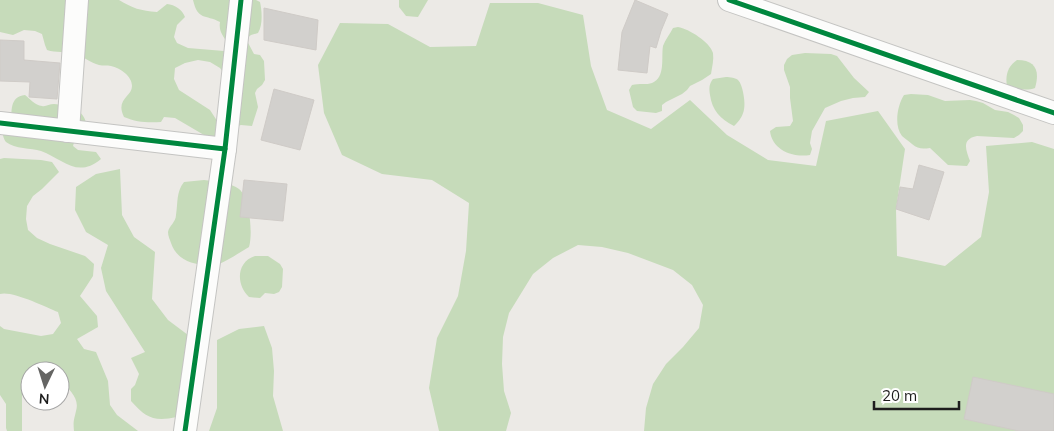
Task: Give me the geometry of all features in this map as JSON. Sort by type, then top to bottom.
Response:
[{"type":"street","points":[[68,131],[78,0]]},
{"type":"street","points":[[185,431],[225,150],[241,0]]},
{"type":"street","points":[[729,0],[1054,113]]},
{"type":"street","points":[[0,123],[225,150]]},
{"type":"green space","points":[[0,0],[119,0],[137,9],[157,12],[167,4],[175,6],[185,17],[177,25],[174,37],[177,43],[188,48],[224,51],[229,48],[221,33],[220,22],[200,14],[193,0],[256,0],[260,2],[262,18],[260,30],[246,39],[254,54],[260,55],[264,61],[265,80],[255,93],[258,107],[252,126],[238,126],[228,79],[220,68],[210,62],[198,60],[175,68],[174,79],[179,90],[210,110],[223,130],[218,137],[204,135],[175,118],[164,117],[161,122],[151,122],[137,121],[124,117],[121,106],[132,86],[130,79],[125,73],[114,67],[96,64],[77,55],[47,50],[42,34],[35,31],[24,30],[13,35],[0,32]]},
{"type":"green space","points":[[399,0],[428,0],[418,17],[406,16],[399,7]]},
{"type":"green space","points":[[490,3],[538,3],[583,15],[591,66],[607,110],[651,129],[690,100],[727,135],[768,160],[816,166],[826,121],[878,111],[905,149],[896,209],[897,256],[945,266],[981,237],[989,192],[986,146],[1032,142],[1054,149],[1054,431],[644,431],[646,408],[653,384],[666,364],[699,328],[703,305],[692,285],[673,270],[628,253],[602,247],[578,245],[553,258],[533,274],[509,313],[503,337],[502,364],[504,391],[511,413],[506,431],[439,431],[429,388],[437,338],[458,296],[466,251],[469,203],[432,180],[382,174],[342,155],[324,113],[318,65],[340,23],[388,24],[430,47],[476,46]]},
{"type":"green space","points":[[678,27],[688,30],[711,49],[713,58],[711,74],[662,105],[662,111],[656,113],[637,111],[633,107],[629,90],[632,85],[650,84],[656,80],[661,72],[663,46],[673,28]]},
{"type":"green space","points":[[805,53],[837,56],[854,78],[869,92],[865,97],[841,101],[825,108],[812,131],[810,155],[803,156],[790,154],[779,148],[772,138],[770,131],[776,127],[790,126],[793,121],[790,87],[784,65],[792,55]]},
{"type":"green space","points":[[1017,60],[1029,62],[1035,68],[1037,76],[1035,88],[1021,89],[1007,86],[1006,78],[1008,71]]},
{"type":"green space","points":[[726,77],[738,80],[744,97],[742,115],[734,126],[718,114],[710,95],[710,86],[713,79]]},
{"type":"green space","points":[[25,95],[39,105],[58,104],[80,112],[87,126],[75,139],[73,146],[78,150],[96,152],[101,159],[85,167],[70,166],[41,151],[18,147],[6,142],[2,132],[11,124],[12,105],[16,99]]},
{"type":"green space","points":[[904,95],[928,95],[945,101],[970,100],[983,103],[995,110],[1008,112],[1019,118],[1023,125],[1023,131],[1014,138],[972,137],[966,146],[970,161],[967,166],[948,165],[930,148],[916,147],[903,137],[900,132],[897,116],[900,105]]},
{"type":"green space","points":[[0,159],[52,162],[59,172],[33,196],[27,206],[26,219],[28,230],[37,238],[50,244],[85,256],[94,264],[93,276],[80,296],[97,316],[98,327],[77,339],[84,349],[96,352],[108,381],[110,405],[117,415],[138,431],[74,431],[77,406],[70,390],[70,361],[20,361],[22,431],[7,431],[6,404],[0,395],[0,326],[4,329],[41,336],[53,334],[61,323],[58,312],[12,294],[0,294]]},
{"type":"green space","points":[[120,169],[122,215],[134,237],[155,252],[152,299],[168,320],[188,335],[177,417],[156,419],[146,415],[131,401],[131,389],[135,385],[139,374],[131,358],[145,352],[106,291],[101,268],[108,245],[86,232],[75,210],[76,187],[96,174]]},
{"type":"green space","points":[[204,180],[227,184],[239,189],[246,200],[250,216],[251,234],[249,247],[216,265],[196,264],[185,260],[173,249],[168,233],[176,217],[178,194],[181,186],[184,182]]},
{"type":"green space","points":[[255,256],[268,256],[280,264],[283,269],[282,287],[279,292],[274,294],[265,293],[260,298],[249,297],[245,292],[240,280],[241,268],[244,263]]},
{"type":"green space","points":[[264,326],[272,348],[274,371],[273,396],[283,431],[209,431],[217,408],[217,340],[239,329]]},
{"type":"building","points":[[635,0],[668,14],[656,48],[650,46],[647,73],[618,70],[622,32]]},
{"type":"building","points":[[264,8],[318,20],[316,50],[264,40]]},
{"type":"building","points":[[0,40],[24,41],[24,60],[60,63],[57,99],[29,97],[30,82],[0,81]]},
{"type":"building","points":[[274,89],[314,100],[300,150],[261,140]]},
{"type":"building","points":[[919,165],[944,172],[929,220],[896,209],[900,187],[913,189]]},
{"type":"building","points":[[244,180],[287,184],[283,221],[240,217]]},
{"type":"building","points":[[973,377],[1054,394],[1054,431],[1019,431],[964,419]]},
{"type":"cycle path","points":[[185,431],[225,149],[241,0]]},
{"type":"cycle path","points":[[729,0],[1054,113]]},
{"type":"cycle path","points":[[0,123],[225,149]]}]
